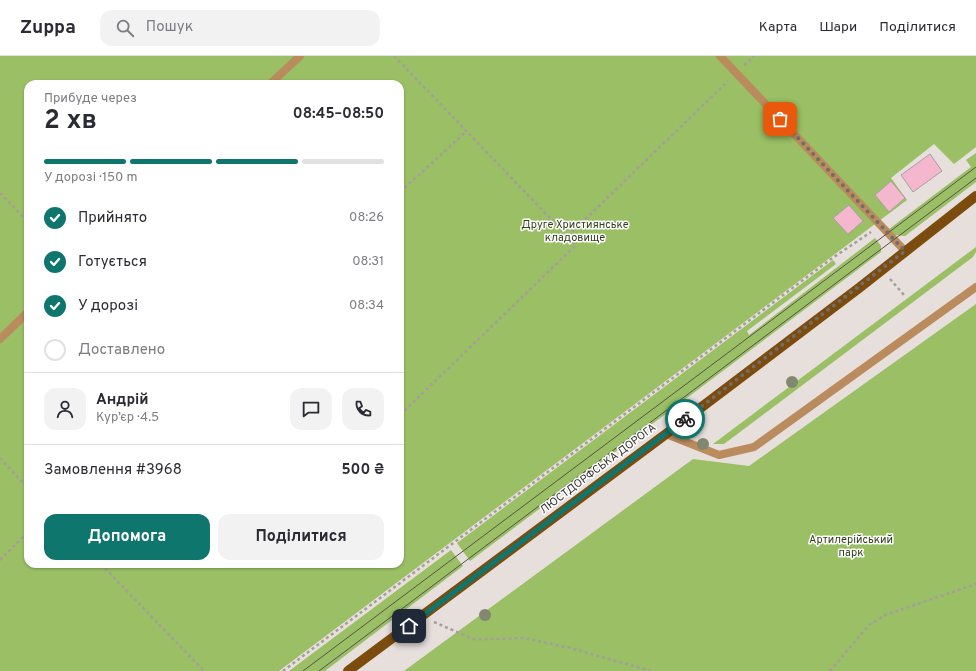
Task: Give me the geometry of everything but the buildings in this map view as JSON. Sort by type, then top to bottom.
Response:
[{"type":"main road","name":"ЛЮСТДОРФСЬКА ДОРОГА","points":[[348,671],[666,434],[976,196]]},
{"type":"lane","points":[[274,80],[300,56]]},
{"type":"lane","points":[[720,56],[905,251]]},
{"type":"lane","points":[[666,434],[719,455],[754,446],[976,287]]},
{"type":"lane","points":[[0,339],[24,316]]},
{"type":"path","points":[[394,56],[576,245],[404,411]]},
{"type":"path","points":[[568,236],[754,56]]},
{"type":"path","points":[[404,188],[466,131]]},
{"type":"path","points":[[0,193],[24,218]]},
{"type":"path","points":[[283,671],[831,259],[880,226]]},
{"type":"path","points":[[0,458],[24,484]]},
{"type":"path","points":[[0,560],[24,536]]},
{"type":"path","points":[[105,568],[204,671]]},
{"type":"path","points":[[830,671],[869,626],[885,615],[976,584]]},
{"type":"path","points":[[421,617],[473,639],[496,640],[524,638],[570,648],[652,671]]},
{"type":"green space","name":"Друге Християнське кладовище","points":[[0,56],[976,56],[976,147],[954,164],[934,144],[891,178],[907,200],[279,671],[0,671]]},
{"type":"green space","points":[[976,153],[976,182],[905,236],[894,235],[889,229],[971,167],[966,160]]},
{"type":"green space","points":[[875,238],[881,246],[881,252],[470,561],[457,543],[833,260],[836,264],[747,331],[749,335]]},
{"type":"green space","points":[[976,247],[976,252],[973,257],[724,444],[713,444]]},
{"type":"green space","name":"Артилерійський парк","points":[[976,304],[976,671],[404,671],[693,459],[749,466]]},
{"type":"green space","points":[[451,550],[463,566],[325,671],[289,671]]},
{"type":"tram line","points":[[303,671],[976,167]]},
{"type":"tram line","points":[[319,671],[976,178]]},
{"type":"way so far","points":[[685,419],[859,288],[905,251],[780,119]]},
{"type":"route","points":[[409,626],[685,419]]}]
